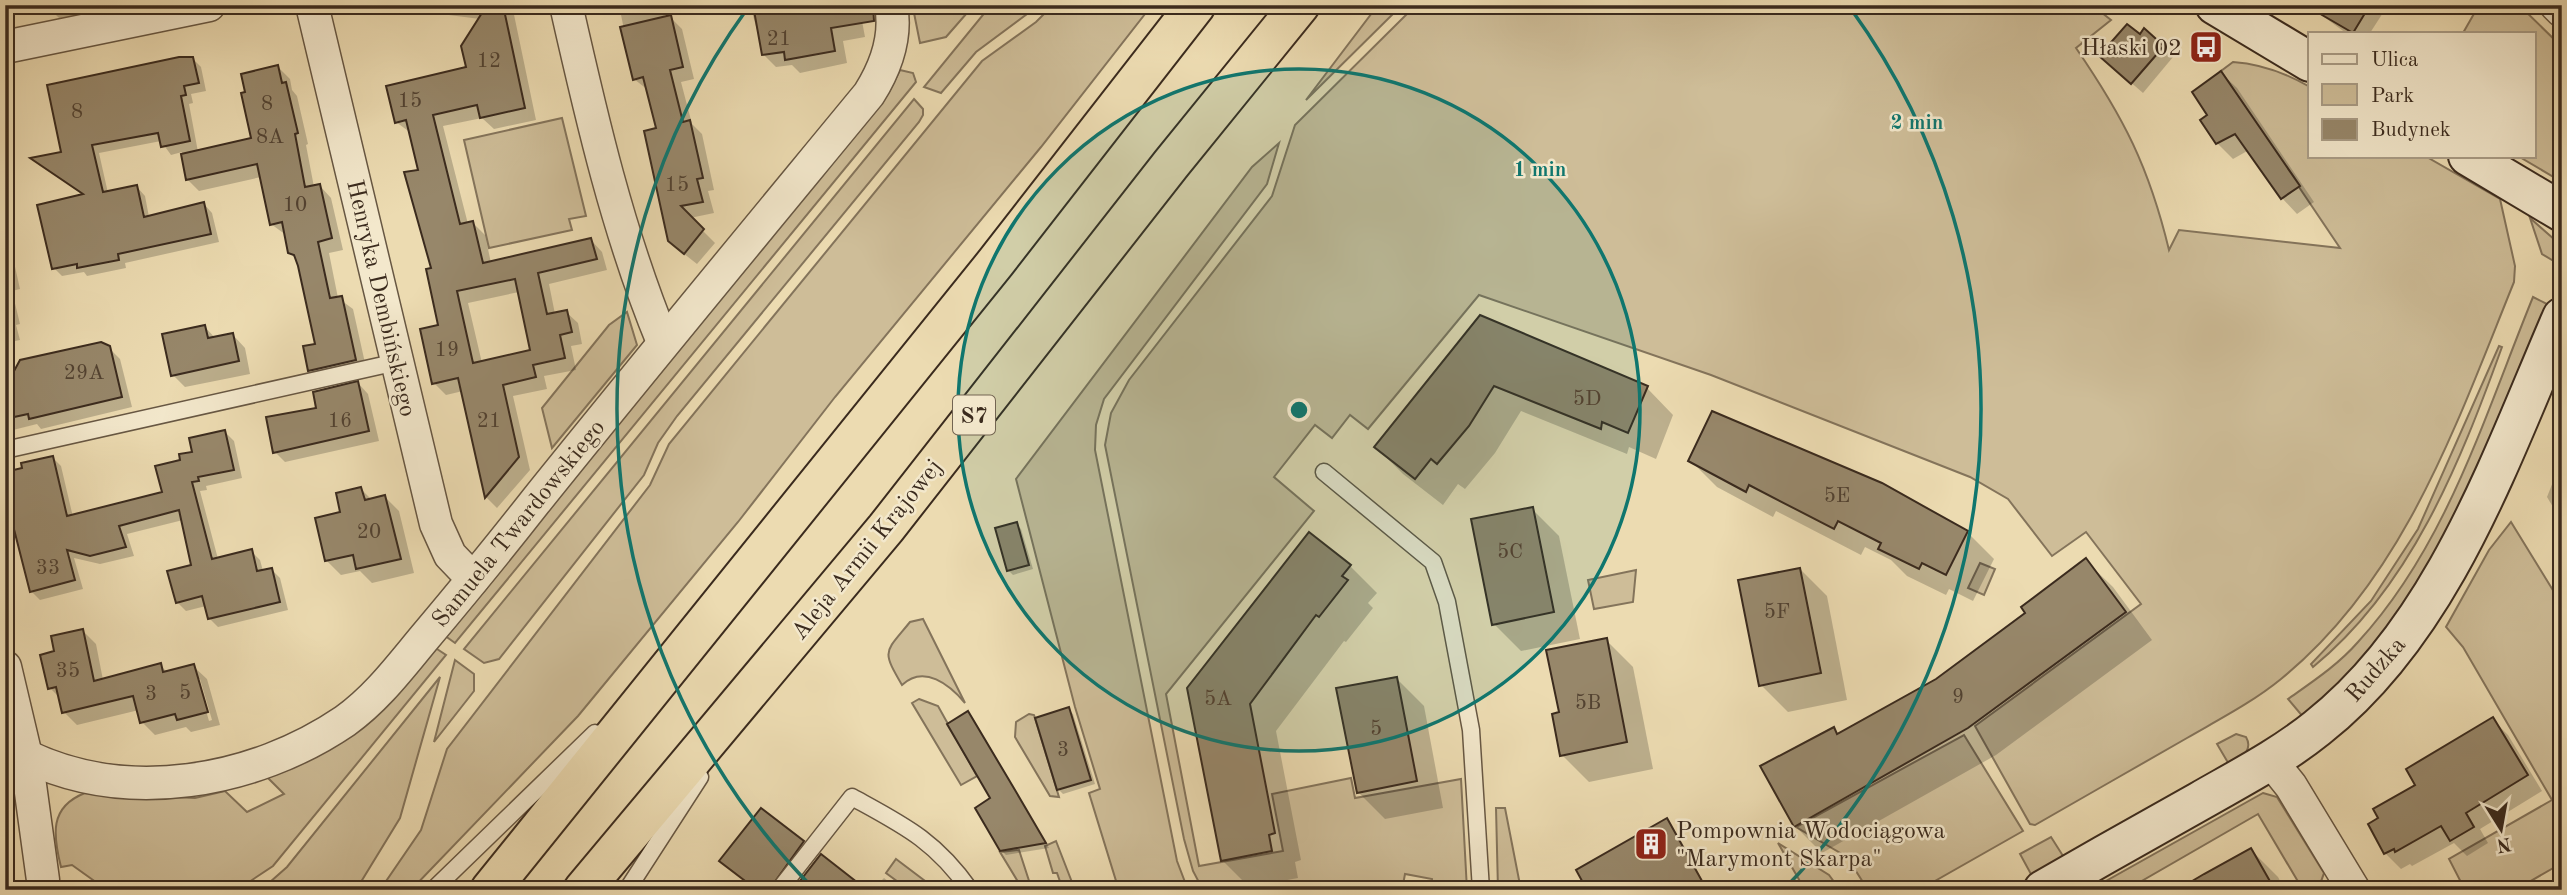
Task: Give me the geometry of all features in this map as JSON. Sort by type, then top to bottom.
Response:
[{"type":"highway","points":[[490,890],[698,634],[1196,5]]},
{"type":"highway","name":"Aleja Armii Krajowej","points":[[583,890],[886,528],[1171,164],[1300,5]]},
{"type":"street","points":[[5,47],[209,5]]},
{"type":"street","name":"Henryka Dembińskiego","points":[[312,5],[436,524],[450,555],[473,579]]},
{"type":"street","points":[[566,5],[604,173],[640,285],[663,342]]},
{"type":"street","name":"Samuela Twardowskiego","points":[[26,756],[54,770],[105,781],[191,780],[225,776],[313,740],[366,705],[473,579],[663,342],[869,94],[882,74],[889,54],[891,5]]},
{"type":"street","points":[[2215,5],[2308,61]]},
{"type":"street","points":[[2556,5],[2562,11]]},
{"type":"street","points":[[2471,158],[2562,212]]},
{"type":"street","name":"Rudzka","points":[[2043,890],[2270,761],[2318,728],[2357,692],[2421,613],[2449,564],[2500,460],[2562,317]]},
{"type":"street","points":[[5,667],[26,756],[43,880]]},
{"type":"street","points":[[2270,761],[2291,786],[2354,890]]},
{"type":"lane","points":[[5,450],[397,362]]},
{"type":"lane","points":[[1324,472],[1433,562],[1447,602],[1471,730],[1481,890]]},
{"type":"lane","points":[[433,890],[698,634]]},
{"type":"lane","points":[[627,890],[774,662]]},
{"type":"lane","points":[[779,890],[852,797],[919,834],[957,871],[970,890]]},
{"type":"green space","points":[[926,5],[974,5],[946,37],[920,43],[913,8]]},
{"type":"green space","points":[[991,5],[1039,5],[976,52],[941,93],[924,87]]},
{"type":"green space","points":[[1053,5],[1152,5],[1041,147],[578,716],[411,890],[380,890],[421,830],[447,749],[650,485],[669,444],[982,61],[1036,22]]},
{"type":"green space","points":[[1378,5],[1402,5],[1306,100]]},
{"type":"green space","points":[[1416,5],[2092,5],[2111,20],[2076,48],[2108,97],[2133,144],[2153,193],[2169,250],[2179,230],[2340,248],[2221,71],[2233,62],[2273,70],[2308,86],[2308,158],[2428,158],[2500,199],[2515,266],[2514,282],[2447,444],[2422,497],[2361,595],[2324,639],[2281,679],[2247,703],[2035,825],[2030,824],[1975,726],[2141,604],[2086,532],[2052,556],[2008,499],[1970,477],[1711,375],[1479,295],[1368,429],[1350,415],[1332,438],[1315,425],[1274,477],[1314,511],[1166,694],[1199,866],[1283,851],[1272,794],[1351,778],[1355,798],[1461,779],[1467,890],[1431,890],[1432,879],[1405,874],[1402,890],[1203,890],[1193,871],[1184,839],[1105,445],[1111,413],[1129,380],[1272,196],[1295,125]]},
{"type":"green space","points":[[2479,5],[2519,5],[2562,47],[2562,182],[2521,158],[2536,158],[2536,32],[2464,32]]},
{"type":"green space","points":[[900,70],[913,73],[916,82],[455,643],[444,635],[889,92]]},
{"type":"green space","points":[[914,99],[923,109],[919,122],[677,416],[658,443],[644,475],[499,659],[484,663],[464,649]]},
{"type":"green space","points":[[562,118],[586,216],[569,219],[572,230],[489,248],[464,140]]},
{"type":"green space","points":[[1279,143],[1267,184],[1104,399],[1096,425],[1095,450],[1177,861],[1188,890],[1128,890],[1125,882],[1117,884],[1089,793],[1100,789],[1075,707],[1016,479],[1252,167]]},
{"type":"green space","points":[[2530,218],[2555,240],[2557,263],[2542,254]]},
{"type":"green space","points":[[2533,297],[2547,304],[2477,472],[2436,554],[2389,630],[2348,676],[2304,718],[2288,699],[2333,666],[2358,642],[2389,604],[2440,522],[2480,433]]},
{"type":"green space","points":[[627,312],[637,345],[552,448],[542,408],[609,325]]},
{"type":"green space","points":[[2499,346],[2502,347],[2469,435],[2450,478],[2405,561],[2378,600],[2348,635],[2313,667],[2311,664],[2371,601],[2418,529]]},
{"type":"green space","points":[[2511,522],[2562,605],[2562,863],[2515,890],[2465,890],[2449,859],[2552,800],[2463,647],[2446,627],[2489,550]]},
{"type":"green space","points":[[1980,563],[1995,569],[1984,595],[1968,588]]},
{"type":"green space","points":[[1636,570],[1633,602],[1594,609],[1588,580]]},
{"type":"green space","points":[[923,619],[965,703],[936,679],[919,676],[902,685],[895,673],[889,657],[891,646],[910,622]]},
{"type":"green space","points":[[434,647],[446,655],[273,866],[237,890],[107,890],[72,865],[61,867],[56,844],[56,823],[59,814],[73,799],[85,793],[195,798],[225,791],[247,812],[284,794],[264,774]]},
{"type":"green space","points":[[455,660],[474,674],[474,691],[434,742]]},
{"type":"green space","points":[[440,677],[400,818],[356,890],[261,890],[287,867]]},
{"type":"green space","points":[[919,699],[938,706],[977,776],[961,785],[912,703]]},
{"type":"green space","points":[[1029,714],[1034,715],[1059,797],[1050,796],[1015,737],[1016,722]]},
{"type":"green space","points":[[2236,734],[2246,737],[2248,746],[2245,754],[2230,766],[2217,744]]},
{"type":"green space","points":[[1964,735],[2023,831],[1919,890],[1868,890],[1847,857],[1796,827]]},
{"type":"green space","points":[[2263,793],[2277,797],[2324,873],[2319,887],[2303,890],[2258,814],[2126,890],[2090,890]]},
{"type":"green space","points":[[1496,808],[1505,808],[1521,890],[1498,890]]},
{"type":"green space","points":[[2051,837],[2065,859],[2032,876],[2020,854]]},
{"type":"green space","points":[[1056,841],[1075,890],[1063,890],[1057,873],[1053,873],[1045,846]]},
{"type":"green space","points":[[1778,843],[1829,875],[1840,890],[1805,890]]},
{"type":"green space","points":[[1019,850],[1032,890],[1023,890],[1000,852]]},
{"type":"green space","points":[[896,859],[937,890],[909,890],[886,873]]},
{"type":"building","points":[[487,5],[503,5],[525,108],[480,118],[477,105],[433,115],[460,224],[473,221],[483,263],[591,238],[597,259],[538,273],[547,314],[567,310],[572,332],[560,335],[565,358],[533,365],[536,377],[503,385],[519,457],[485,498],[458,378],[432,384],[420,329],[438,325],[426,269],[431,268],[404,172],[418,170],[406,120],[395,123],[386,86],[466,67],[461,46]],"holes":[[[515,279],[530,350],[473,363],[457,291]]]},
{"type":"building","points":[[753,5],[873,5],[874,21],[831,28],[835,51],[785,60],[784,52],[762,55]]},
{"type":"building","points":[[2305,5],[2370,5],[2351,32]]},
{"type":"building","points":[[671,15],[683,67],[670,70],[683,122],[690,120],[703,178],[697,179],[703,202],[681,206],[704,229],[684,254],[668,241],[644,131],[656,128],[643,77],[633,80],[620,27]]},
{"type":"building","points":[[2127,24],[2140,34],[2144,28],[2164,46],[2131,84],[2099,56]]},
{"type":"building","points":[[179,57],[193,57],[199,83],[184,86],[186,95],[181,96],[190,141],[161,147],[158,133],[92,145],[103,192],[137,185],[144,217],[204,202],[211,234],[118,254],[119,260],[77,268],[77,264],[52,269],[37,205],[83,194],[30,158],[61,152],[47,85]]},
{"type":"building","points":[[278,65],[282,83],[286,82],[298,133],[295,134],[305,187],[320,184],[332,238],[318,242],[330,298],[342,296],[356,360],[308,371],[303,346],[315,344],[298,266],[294,255],[288,253],[282,222],[270,225],[257,164],[186,180],[181,154],[251,138],[241,93],[245,92],[241,74]]},
{"type":"building","points":[[2221,71],[2300,186],[2281,199],[2235,134],[2216,144],[2200,120],[2207,115],[2192,92]]},
{"type":"building","points":[[1480,315],[1648,386],[1628,433],[1602,422],[1601,429],[1494,386],[1469,426],[1437,464],[1431,459],[1415,479],[1374,447]]},
{"type":"building","points":[[205,325],[208,338],[233,333],[239,361],[171,376],[162,334]]},
{"type":"building","points":[[101,342],[110,346],[122,397],[29,419],[28,414],[5,419],[5,375],[13,373],[20,360]]},
{"type":"building","points":[[358,381],[369,431],[273,453],[266,417],[316,408],[313,392]]},
{"type":"building","points":[[1712,411],[1882,483],[1968,531],[1946,575],[1922,563],[1919,569],[1878,549],[1881,543],[1838,521],[1834,529],[1749,485],[1746,492],[1688,461]]},
{"type":"building","points":[[225,430],[234,470],[198,477],[199,481],[192,482],[212,559],[252,549],[257,571],[272,568],[280,602],[208,619],[202,596],[176,603],[167,571],[191,565],[179,510],[119,526],[126,547],[90,556],[67,550],[75,580],[30,592],[5,494],[5,472],[22,468],[21,463],[53,456],[67,516],[162,492],[155,466],[180,460],[179,454],[192,452],[189,438]]},
{"type":"building","points":[[361,487],[365,500],[385,495],[401,559],[356,569],[353,555],[325,561],[315,518],[340,512],[336,493]]},
{"type":"building","points":[[1533,507],[1554,612],[1492,625],[1471,519]]},
{"type":"building","points":[[1017,522],[1029,565],[1007,571],[995,528]]},
{"type":"building","points":[[1309,532],[1351,565],[1342,576],[1348,580],[1319,617],[1316,615],[1250,704],[1275,833],[1269,835],[1272,851],[1221,861],[1187,688]]},
{"type":"building","points":[[2086,558],[2126,612],[1968,728],[1794,827],[1760,766],[1834,727],[1837,734],[1936,679],[2025,613],[2021,607]]},
{"type":"building","points":[[1800,568],[1821,673],[1759,686],[1738,580]]},
{"type":"building","points":[[83,629],[94,681],[161,663],[163,672],[194,664],[208,712],[177,720],[175,714],[140,723],[133,696],[62,713],[56,687],[48,689],[40,655],[54,651],[51,636]]},
{"type":"building","points":[[1607,638],[1627,742],[1560,756],[1552,714],[1559,712],[1546,650]]},
{"type":"building","points":[[1397,677],[1417,781],[1357,793],[1336,688]]},
{"type":"building","points":[[1069,707],[1091,780],[1057,790],[1035,718]]},
{"type":"building","points":[[968,711],[1046,843],[1000,851],[975,808],[990,798],[947,724]]},
{"type":"building","points":[[2493,717],[2528,775],[2466,813],[2474,827],[2450,841],[2441,826],[2395,852],[2394,849],[2384,854],[2368,824],[2378,818],[2373,809],[2415,785],[2406,769]]},
{"type":"building","points":[[761,808],[804,841],[769,890],[757,890],[719,861]]},
{"type":"building","name":"Pompownia Wodociągowa \"Marymont Skarpa\"","points":[[1667,818],[1707,890],[1587,890],[1576,870]]},
{"type":"building","points":[[2251,848],[2275,890],[2177,890],[2204,874]]},
{"type":"building","points":[[821,854],[867,890],[793,890]]},
{"type":"place","name":"Hłaski 02","points":[[2206,47]]},
{"type":"place","name":"Pompownia Wodociągowa \"Marymont Skarpa\"","points":[[1651,844]]}]
